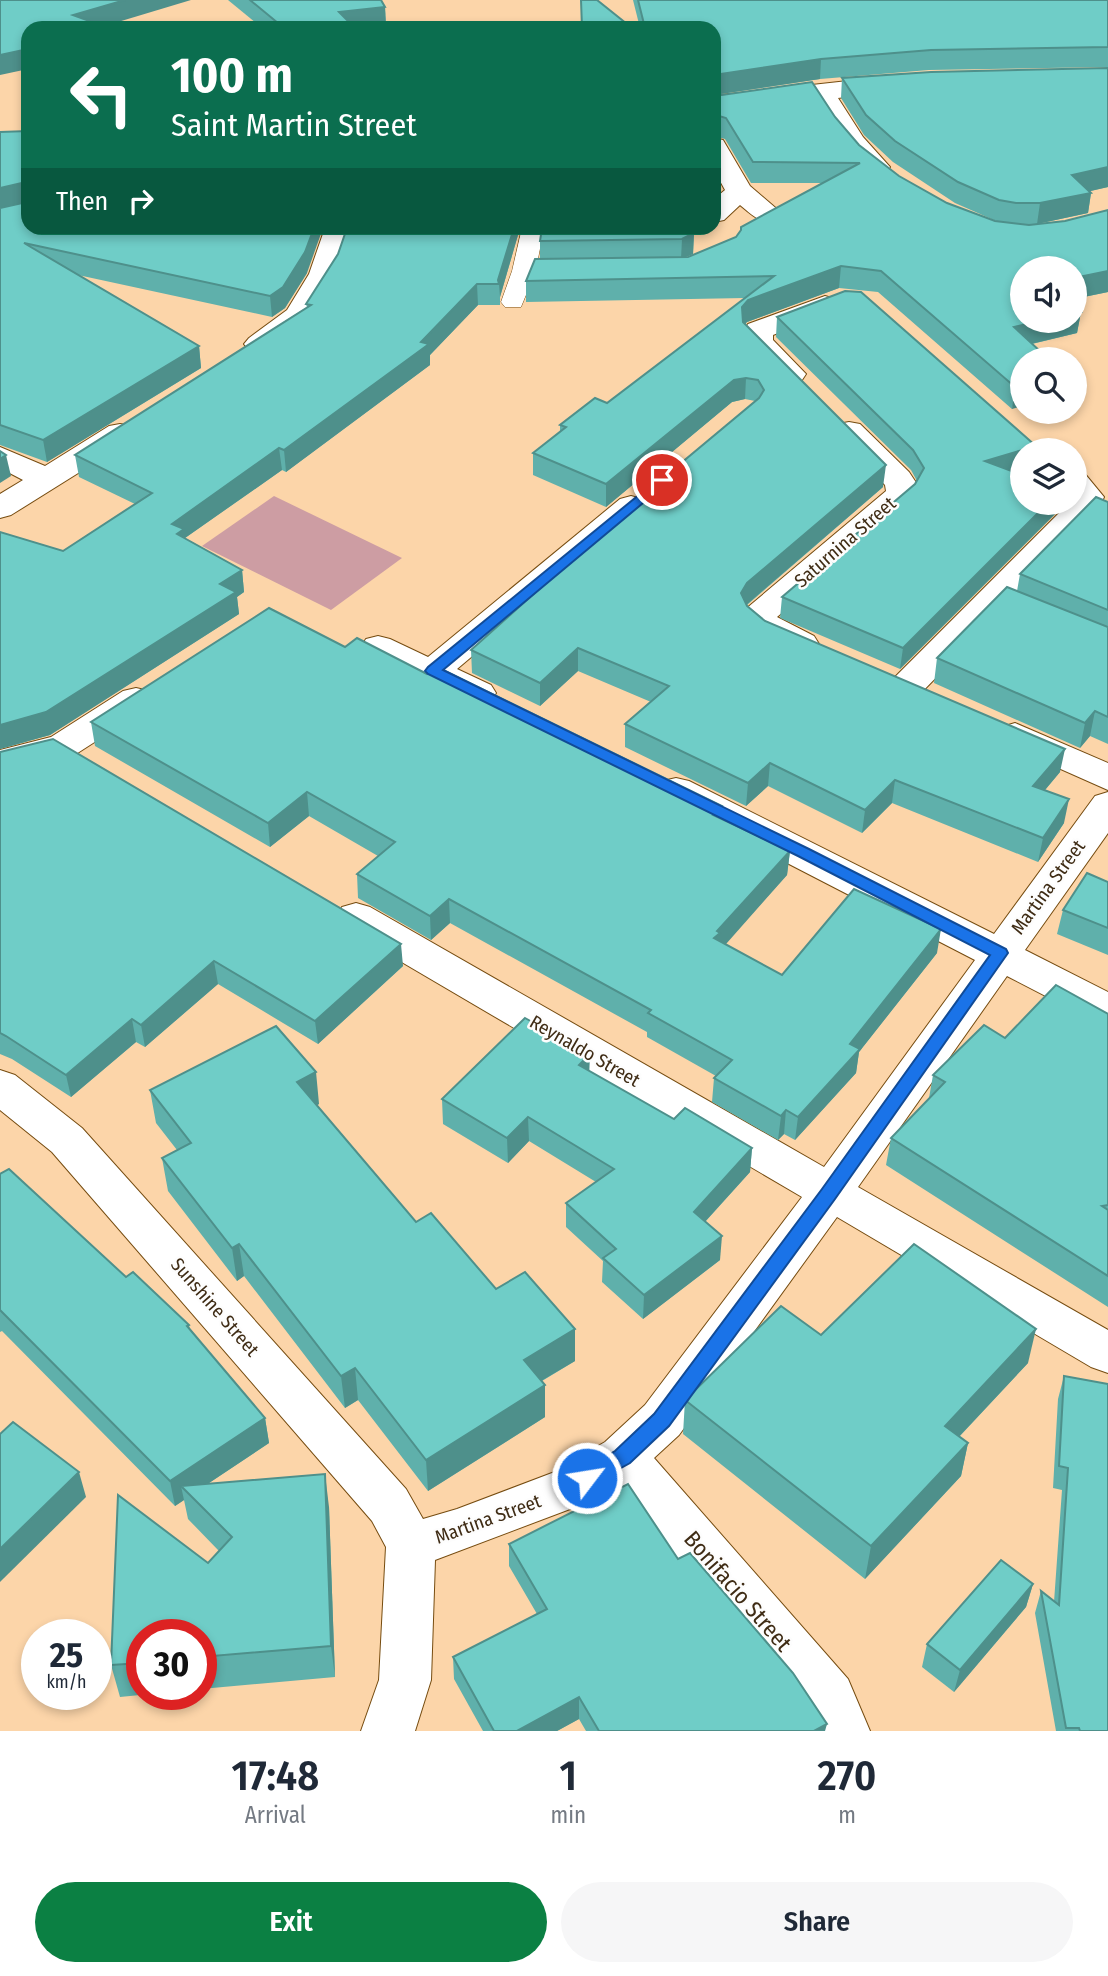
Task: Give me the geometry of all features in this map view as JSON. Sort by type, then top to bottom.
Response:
[{"type":"street","points":[[721,103],[820,90],[915,83]]},
{"type":"street","points":[[820,90],[853,142],[879,169],[901,182]]},
{"type":"street","points":[[721,159],[739,191],[771,216]]},
{"type":"street","points":[[721,212],[739,191]]},
{"type":"street","points":[[231,364],[298,316],[323,274],[337,235]]},
{"type":"street","points":[[513,302],[524,271],[532,235]]},
{"type":"street","points":[[524,271],[592,271]]},
{"type":"street","name":"Saturnina Street","points":[[835,657],[764,625],[759,615],[900,495],[903,487],[898,479],[758,342],[757,337],[758,330],[840,299],[854,298]]},
{"type":"street","points":[[0,508],[142,419]]},
{"type":"street","points":[[0,456],[47,480]]},
{"type":"street","points":[[433,671],[659,483]]},
{"type":"street","points":[[943,703],[894,682],[1075,515]]},
{"type":"street","points":[[378,647],[507,707]]},
{"type":"street","points":[[0,762],[63,746],[166,680]]},
{"type":"street","points":[[980,720],[1108,778]]},
{"type":"street","points":[[63,746],[99,767]]},
{"type":"street","points":[[643,774],[1108,1010]]},
{"type":"street","name":"Martina Street","points":[[411,1545],[459,1531],[569,1488],[622,1457],[662,1420],[829,1194],[1108,805]]},
{"type":"street","name":"Reynaldo Street","points":[[326,900],[829,1194],[1108,1353]]},
{"type":"street","name":"Sunshine Street","points":[[0,1086],[67,1140],[389,1505],[411,1545]]},
{"type":"street","name":"Bonifacio Street","points":[[622,1457],[830,1697],[843,1731]]},
{"type":"street","points":[[388,1731],[405,1680],[411,1545]]},
{"type":"shaded area","points":[[274,496],[402,558],[331,610],[202,546]]},
{"type":"building","points":[[0,0],[125,0],[73,15],[90,21],[21,21],[21,50],[0,55]]},
{"type":"building","points":[[250,0],[381,0],[385,7],[339,12],[348,21],[276,21]]},
{"type":"building","points":[[581,0],[597,0],[623,21],[582,21]]},
{"type":"building","points":[[638,0],[1108,0],[1108,47],[931,50],[821,59],[721,74],[721,21],[643,21]]},
{"type":"building","points":[[1108,68],[1108,167],[1072,175],[1091,193],[1040,203],[999,200],[958,182],[895,141],[866,115],[842,78],[931,72]]},
{"type":"building","points":[[812,82],[835,117],[859,145],[899,176],[947,203],[995,221],[1029,225],[1065,221],[1108,210],[1108,271],[1087,275],[1087,256],[1010,256],[1010,333],[1020,333],[1036,347],[1010,347],[1010,383],[881,271],[841,266],[748,300],[742,307],[743,322],[886,465],[747,583],[741,593],[747,606],[765,621],[1065,749],[1033,786],[1069,799],[1043,838],[895,780],[865,810],[770,763],[748,783],[625,724],[669,686],[578,648],[540,683],[471,650],[556,574],[553,573],[593,540],[590,539],[759,398],[764,390],[758,380],[734,380],[606,484],[533,453],[566,427],[560,425],[595,398],[607,403],[774,276],[526,281],[535,259],[688,257],[736,237],[741,227],[860,163],[753,162],[726,118],[721,116],[721,95]]},
{"type":"building","points":[[21,131],[21,183],[0,188],[0,132]]},
{"type":"building","points":[[21,203],[21,235],[311,235],[305,252],[283,287],[270,296],[24,243],[199,346],[43,440],[0,425],[0,208]]},
{"type":"building","points":[[345,235],[512,235],[499,284],[477,284],[421,342],[429,344],[284,450],[279,448],[172,524],[184,529],[177,534],[242,570],[220,584],[236,592],[46,712],[0,725],[0,532],[63,551],[152,493],[75,455],[311,305],[306,304],[338,254]]},
{"type":"building","points":[[541,235],[690,235],[682,239],[540,241]]},
{"type":"building","points":[[845,291],[861,292],[1027,438],[1010,438],[1010,454],[985,461],[1010,470],[1010,515],[1036,515],[903,648],[782,597],[915,484],[924,468],[913,450],[777,317]]},
{"type":"building","points":[[1096,497],[1108,502],[1108,610],[1020,574],[1078,515],[1087,515],[1087,506]]},
{"type":"building","points":[[1007,587],[1108,627],[1108,717],[1095,711],[1085,723],[937,658]]},
{"type":"building","points":[[269,608],[345,647],[357,638],[427,674],[437,667],[722,806],[713,815],[790,851],[717,931],[720,933],[714,938],[782,975],[854,889],[941,929],[850,1044],[860,1049],[798,1117],[786,1110],[781,1116],[714,1078],[732,1060],[648,1013],[651,1010],[449,899],[430,916],[357,874],[395,842],[307,792],[268,823],[91,722]]},
{"type":"building","points":[[53,739],[401,944],[315,1021],[214,961],[141,1025],[132,1019],[66,1075],[0,1033],[0,752]]},
{"type":"building","points":[[1087,873],[1108,882],[1108,928],[1063,910]]},
{"type":"building","points":[[1056,985],[1108,1014],[1108,1205],[1102,1206],[1108,1210],[1108,1276],[891,1138],[945,1082],[933,1075],[984,1025],[1005,1038]]},
{"type":"building","points":[[525,1018],[590,1054],[579,1065],[674,1119],[685,1108],[752,1148],[694,1212],[722,1236],[644,1295],[603,1258],[616,1249],[566,1203],[614,1169],[528,1117],[507,1138],[442,1099]]},
{"type":"building","points":[[276,1026],[316,1072],[297,1082],[416,1222],[431,1213],[496,1289],[525,1272],[575,1329],[524,1360],[545,1385],[426,1460],[355,1368],[341,1376],[239,1244],[232,1248],[162,1158],[191,1143],[150,1090]]},
{"type":"building","points":[[9,1169],[126,1277],[133,1272],[189,1325],[187,1326],[265,1418],[170,1481],[0,1310],[0,1174]]},
{"type":"building","points":[[914,1244],[1036,1329],[945,1426],[968,1443],[871,1546],[685,1400],[781,1306],[821,1335]]},
{"type":"building","points":[[1064,1376],[1108,1384],[1108,1731],[1066,1728],[1041,1591],[1059,1605],[1068,1468],[1059,1466]]},
{"type":"building","points":[[13,1422],[79,1472],[0,1549],[0,1434]]},
{"type":"building","points":[[325,1474],[331,1646],[217,1656],[217,1619],[126,1619],[126,1664],[112,1665],[118,1495],[208,1563],[232,1537],[181,1486]]},
{"type":"building","points":[[628,1484],[678,1559],[690,1553],[793,1673],[827,1724],[814,1731],[599,1731],[579,1697],[517,1731],[494,1731],[453,1657],[547,1609],[509,1544]]},
{"type":"building","points":[[1001,1560],[1033,1584],[960,1670],[927,1644]]},
{"type":"route","points":[[587,1478],[622,1457],[662,1420],[829,1194],[1000,953],[803,852],[433,671],[662,480]]}]
